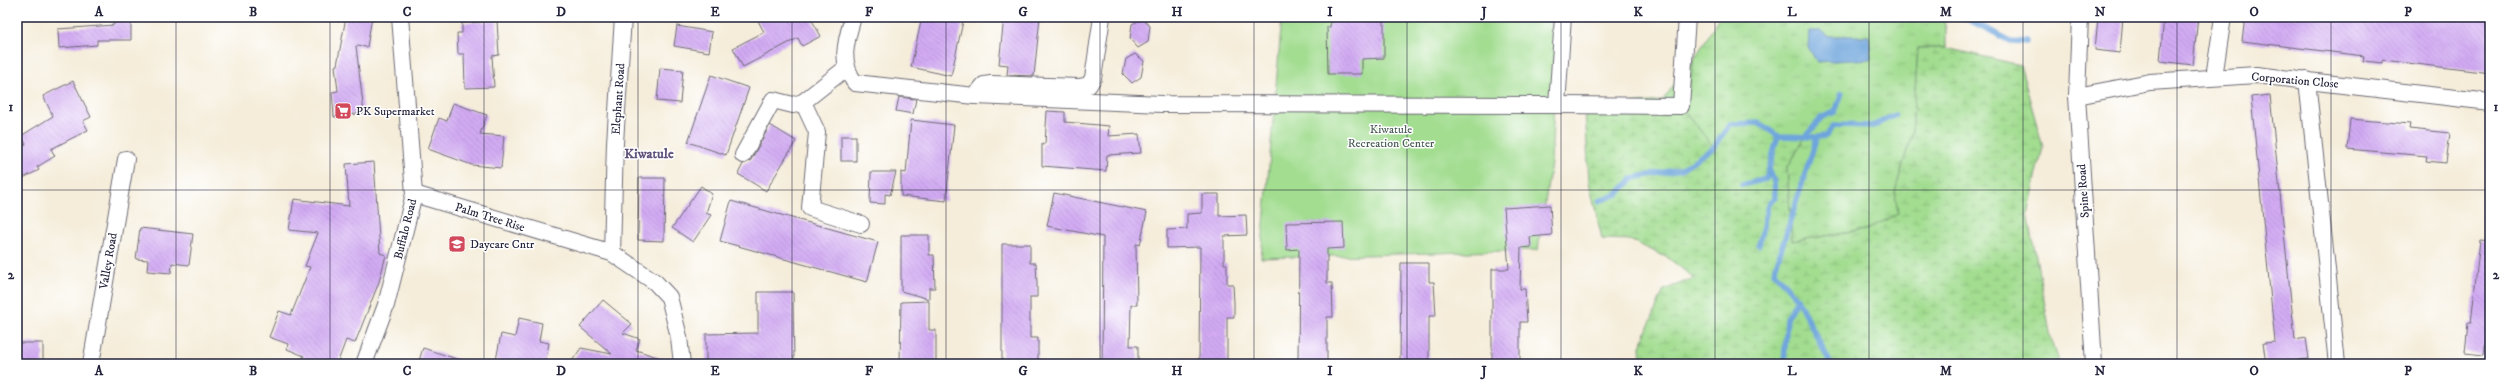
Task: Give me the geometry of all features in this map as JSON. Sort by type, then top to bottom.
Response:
[{"type":"street","name":"Buffalo Road","points":[[364,364],[386,305],[414,194],[400,17]]},
{"type":"street","name":"Elephant Road","points":[[612,253],[615,143],[623,17]]},
{"type":"street","points":[[853,17],[845,54],[846,68],[855,83],[975,96],[1235,106],[1681,106],[1687,17]]},
{"type":"street","points":[[975,96],[984,85],[991,84],[1079,87],[1089,85],[1093,78],[1102,17]]},
{"type":"street","points":[[1557,106],[1563,17]]},
{"type":"street","name":"Spine Road","points":[[2080,17],[2077,96],[2094,364]]},
{"type":"street","points":[[2214,77],[2223,17]]},
{"type":"street","points":[[743,155],[773,100],[793,105],[803,102],[846,68]]},
{"type":"street","name":"Corporation Close","points":[[2077,96],[2150,82],[2256,75],[2490,102]]},
{"type":"street","points":[[2307,80],[2337,364]]},
{"type":"street","points":[[803,102],[817,132],[810,208],[861,224]]},
{"type":"street","name":"Valley Road","points":[[91,364],[126,159]]},
{"type":"street","name":"Palm Tree Rise","points":[[414,194],[612,253],[655,282],[669,297],[679,337],[682,364]]},
{"type":"green space","name":"Kiwatule Recreation Center","points":[[1282,17],[1558,17],[1551,163],[1538,250],[1261,258]]},
{"type":"green space","points":[[1720,17],[1943,17],[1946,29],[1946,48],[1918,48],[1912,133],[1895,192],[1899,214],[1866,230],[1792,241],[1787,168],[1805,137],[1778,136],[1755,124],[1713,148],[1685,111],[1694,59]]},
{"type":"green space","points":[[1918,48],[1946,48],[2020,65],[2043,147],[2028,214],[2051,338],[2060,364],[1641,364],[1640,346],[1664,290],[1694,278],[1668,258],[1630,240],[1602,239],[1589,182],[1585,108],[1662,101],[1694,59],[1685,111],[1713,147],[1730,124],[1755,124],[1778,136],[1805,137],[1787,168],[1792,241],[1866,230],[1898,214],[1895,192],[1912,133]]},
{"type":"water","points":[[1809,31],[1821,31],[1827,36],[1869,36],[1871,59],[1817,62],[1808,47]]},
{"type":"building","points":[[114,17],[131,17],[131,40],[97,40],[97,45],[59,48],[58,29],[114,25]]},
{"type":"building","points":[[346,17],[372,17],[367,47],[356,46],[364,113],[334,117],[332,92],[338,91],[335,66],[337,65]]},
{"type":"building","points":[[756,17],[810,17],[821,36],[802,46],[798,38],[743,67],[733,48],[764,32]]},
{"type":"building","points":[[922,17],[964,17],[951,76],[911,67]]},
{"type":"building","points":[[1004,17],[1040,17],[1034,76],[1007,75],[1008,65],[999,64]]},
{"type":"building","points":[[1331,17],[1384,17],[1384,58],[1362,59],[1362,74],[1328,74],[1327,27],[1330,27]]},
{"type":"building","points":[[2098,17],[2123,17],[2120,53],[2095,50]]},
{"type":"building","points":[[2164,17],[2198,17],[2193,65],[2160,61]]},
{"type":"building","points":[[2245,17],[2490,17],[2490,73],[2383,60],[2383,63],[2363,61],[2364,56],[2242,41]]},
{"type":"building","points":[[1142,19],[1150,26],[1148,42],[1138,48],[1130,39],[1132,24]]},
{"type":"building","points":[[497,21],[499,55],[492,56],[494,87],[465,88],[464,54],[458,54],[457,33],[462,33],[462,23]]},
{"type":"building","points":[[677,26],[712,32],[709,52],[674,46]]},
{"type":"building","points":[[1135,54],[1144,61],[1141,77],[1132,83],[1123,74],[1126,59]]},
{"type":"building","points":[[660,68],[683,70],[680,103],[657,101]]},
{"type":"building","points":[[711,75],[749,88],[726,155],[688,142]]},
{"type":"building","points":[[73,81],[91,117],[83,121],[88,130],[51,149],[55,156],[37,167],[39,170],[17,181],[17,149],[26,144],[21,136],[53,116],[43,96]]},
{"type":"building","points":[[2270,95],[2295,340],[2306,338],[2309,359],[2298,360],[2298,364],[2283,364],[2283,362],[2266,364],[2263,343],[2275,342],[2251,97]]},
{"type":"building","points":[[899,97],[916,99],[913,114],[896,111]]},
{"type":"building","points":[[453,103],[487,115],[480,134],[504,136],[501,168],[472,165],[428,149],[439,118],[447,121]]},
{"type":"building","points":[[1047,111],[1065,112],[1065,122],[1109,126],[1108,136],[1139,134],[1141,153],[1107,155],[1106,171],[1042,166],[1042,144],[1045,144]]},
{"type":"building","points":[[2350,119],[2410,124],[2409,129],[2450,133],[2446,163],[2426,161],[2427,156],[2347,149]]},
{"type":"building","points":[[911,120],[954,125],[946,201],[901,196],[901,172],[906,173]]},
{"type":"building","points":[[770,125],[796,141],[766,191],[738,174],[743,164],[751,160]]},
{"type":"building","points":[[841,136],[856,136],[856,161],[841,161]]},
{"type":"building","points":[[374,162],[380,253],[386,255],[379,282],[355,343],[346,340],[337,364],[301,364],[304,356],[287,349],[288,344],[269,337],[279,311],[291,315],[310,267],[305,266],[318,233],[289,230],[294,199],[349,206],[346,164]]},
{"type":"building","points":[[871,172],[896,172],[890,195],[885,194],[885,204],[870,203]]},
{"type":"building","points":[[639,178],[665,178],[664,241],[638,240]]},
{"type":"building","points":[[701,186],[712,194],[706,213],[711,215],[693,242],[672,228]]},
{"type":"building","points":[[1054,193],[1147,212],[1140,245],[1136,244],[1137,305],[1131,305],[1130,346],[1138,346],[1138,361],[1130,361],[1130,364],[1102,364],[1103,237],[1047,226]]},
{"type":"building","points":[[1202,194],[1219,194],[1219,216],[1246,215],[1247,235],[1224,236],[1224,264],[1227,264],[1227,284],[1233,284],[1234,303],[1234,317],[1227,317],[1227,364],[1199,364],[1200,247],[1167,248],[1167,230],[1187,229],[1187,214],[1202,213]]},
{"type":"building","points":[[731,201],[878,242],[867,282],[720,241]]},
{"type":"building","points":[[1550,205],[1552,235],[1530,237],[1531,247],[1521,248],[1520,289],[1525,289],[1527,322],[1520,322],[1520,364],[1492,364],[1492,269],[1509,269],[1504,208]]},
{"type":"building","points":[[1343,222],[1344,248],[1327,249],[1327,283],[1332,283],[1333,317],[1327,317],[1327,364],[1298,364],[1299,249],[1287,250],[1286,223]]},
{"type":"building","points":[[140,228],[193,234],[189,265],[172,263],[171,273],[147,271],[148,260],[136,259]]},
{"type":"building","points":[[901,235],[929,235],[929,255],[934,255],[935,288],[929,288],[929,299],[901,291]]},
{"type":"building","points":[[2480,240],[2490,241],[2490,309],[2484,355],[2465,353],[2468,323],[2471,323]]},
{"type":"building","points":[[1002,244],[1030,244],[1030,263],[1036,263],[1037,297],[1030,297],[1030,338],[1038,338],[1038,364],[1002,364]]},
{"type":"building","points":[[1401,263],[1429,263],[1429,282],[1434,282],[1436,316],[1429,316],[1429,364],[1400,364]]},
{"type":"building","points":[[758,292],[793,292],[794,364],[706,364],[706,334],[758,333]]},
{"type":"building","points":[[603,300],[632,324],[623,333],[640,339],[636,350],[669,361],[669,364],[570,364],[581,348],[612,354],[580,327]]},
{"type":"building","points":[[929,301],[929,330],[936,330],[936,363],[900,364],[901,302]]},
{"type":"building","points":[[519,318],[542,323],[539,341],[549,343],[545,364],[517,364],[496,360],[501,334],[515,337]]},
{"type":"building","points":[[17,343],[43,343],[43,364],[17,364]]},
{"type":"building","points":[[423,348],[463,361],[463,364],[418,364]]},
{"type":"waterway","points":[[1963,17],[2011,41],[2026,42]]},
{"type":"waterway","points":[[1805,137],[1822,117],[1835,112],[1842,93]]},
{"type":"waterway","points":[[1831,364],[1797,299],[1774,272],[1817,137],[1826,136],[1834,125],[1873,126],[1895,115]]},
{"type":"waterway","points":[[1599,201],[1618,194],[1633,178],[1681,169],[1713,148],[1730,124],[1759,123],[1778,136]]},
{"type":"waterway","points":[[1742,185],[1766,179],[1778,136],[1817,137]]},
{"type":"waterway","points":[[1759,245],[1768,204],[1775,198],[1774,181],[1769,172]]},
{"type":"waterway","points":[[1784,364],[1787,317],[1797,299]]},
{"type":"place","name":"PK Supermarket","points":[[343,111]]},
{"type":"place","name":"Daycare Cntr","points":[[457,244]]},
{"type":"district","name":"Kiwatule","points":[[649,153]]}]
